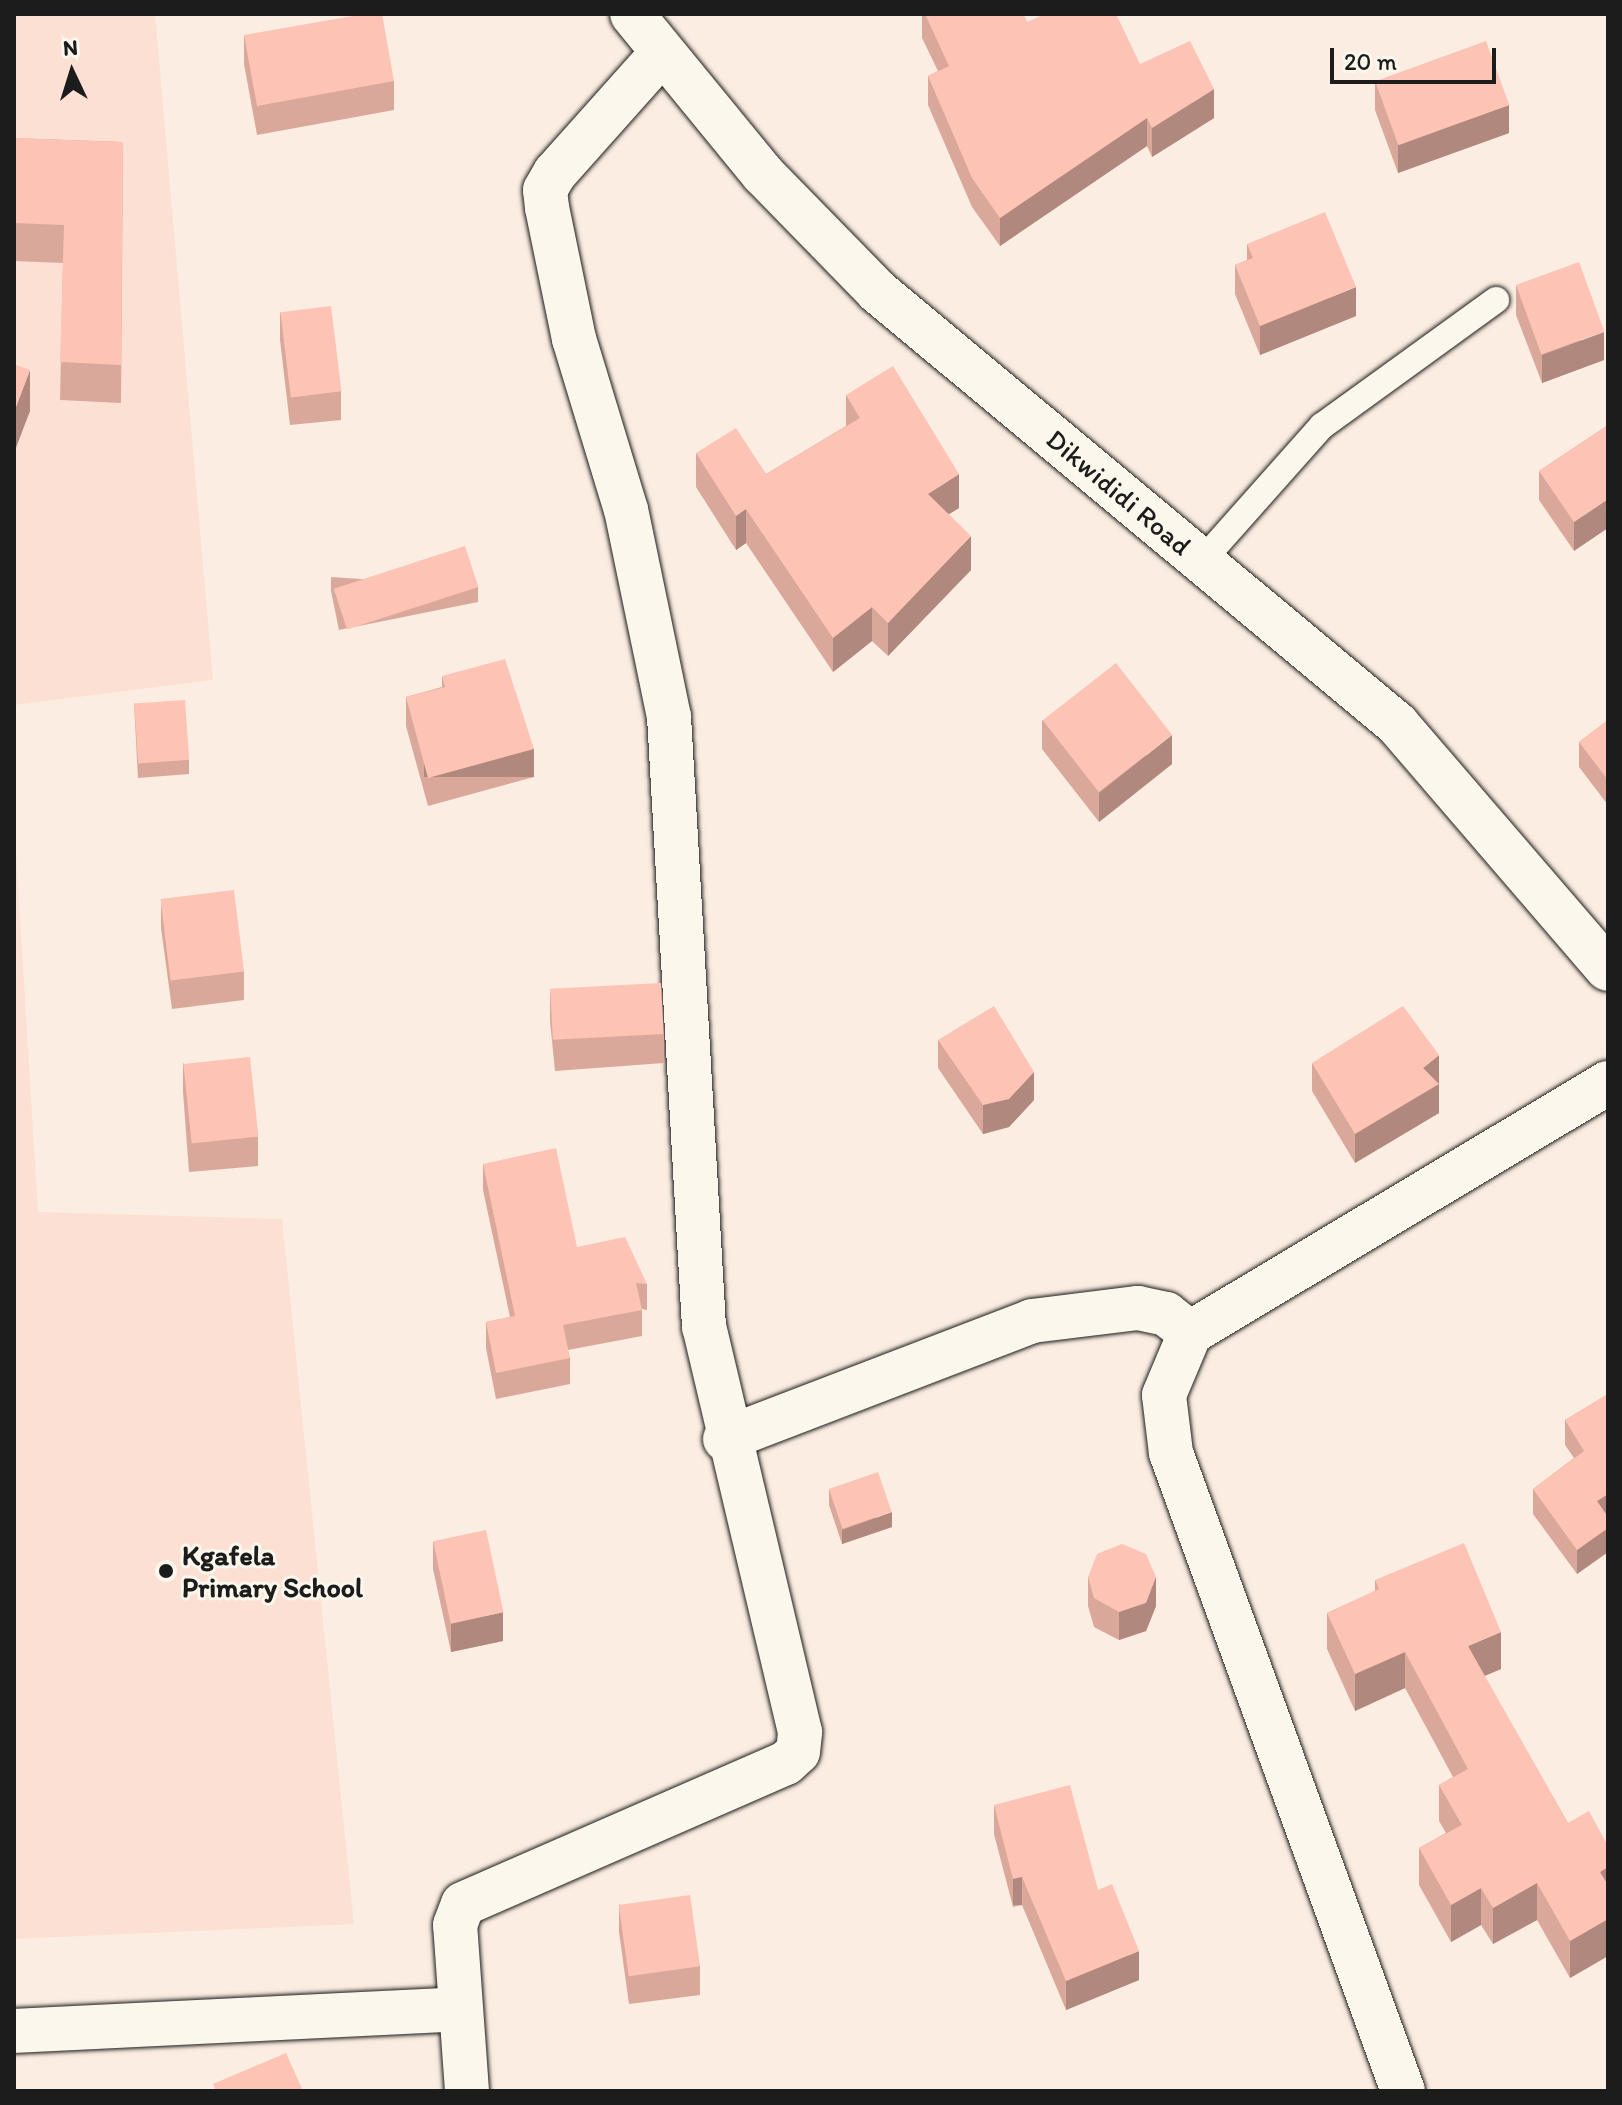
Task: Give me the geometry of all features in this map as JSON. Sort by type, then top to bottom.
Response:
[{"type":"street","name":"Dikwididi Road","points":[[632,14],[661,54],[763,174],[877,291],[1397,724],[1608,969]]},
{"type":"street","points":[[467,2091],[458,2009],[455,1925],[463,1904],[798,1752],[800,1732],[725,1439],[704,1327],[669,717],[626,510],[574,339],[545,190],[661,54]]},
{"type":"street","points":[[1403,2091],[1167,1439],[1164,1395],[1190,1333],[1608,1083]]},
{"type":"street","points":[[725,1439],[1032,1321],[1138,1308],[1166,1314],[1190,1333]]},
{"type":"street","points":[[14,2031],[458,2009]]},
{"type":"lane","points":[[1202,561],[1322,426],[1496,300]]},
{"type":"shaded area","points":[[14,14],[155,14],[213,680],[14,705]]},
{"type":"shaded area","name":"Kgafela Primary School","points":[[14,820],[38,1212],[282,1219],[354,1924],[14,1939]]},
{"type":"building","points":[[364,14],[382,14],[394,81],[257,106],[244,35]]},
{"type":"building","points":[[925,14],[1023,14],[1027,22],[1045,14],[1116,14],[1140,64],[1190,41],[1214,89],[1152,128],[1147,118],[1000,218],[972,178],[928,76],[949,66]]},
{"type":"building","points":[[1486,41],[1509,105],[1398,145],[1375,81]]},
{"type":"building","points":[[14,138],[123,142],[121,365],[60,362],[64,225],[14,223]]},
{"type":"building","points":[[1325,212],[1356,287],[1260,326],[1235,265],[1253,258],[1247,244]]},
{"type":"building","points":[[1579,262],[1604,332],[1541,354],[1516,285]]},
{"type":"building","points":[[331,306],[341,391],[291,398],[280,312]]},
{"type":"building","points":[[14,364],[30,370],[14,412]]},
{"type":"building","points":[[893,366],[959,474],[928,494],[971,536],[888,623],[872,607],[833,638],[746,509],[736,516],[696,453],[736,428],[766,474],[860,418],[846,395]]},
{"type":"building","points":[[1608,425],[1608,499],[1574,522],[1539,471]]},
{"type":"building","points":[[465,546],[478,587],[347,630],[334,589]]},
{"type":"building","points":[[505,659],[534,749],[428,778],[406,697],[445,687],[442,676]]},
{"type":"building","points":[[1116,663],[1172,735],[1099,792],[1043,720]]},
{"type":"building","points":[[185,700],[189,760],[138,763],[134,704]]},
{"type":"building","points":[[1608,720],[1608,780],[1579,742]]},
{"type":"building","points":[[234,890],[244,971],[171,980],[161,899]]},
{"type":"building","points":[[661,983],[664,1034],[553,1040],[550,989]]},
{"type":"building","points":[[994,1006],[1034,1072],[1009,1099],[983,1105],[938,1040]]},
{"type":"building","points":[[1403,1006],[1439,1055],[1423,1068],[1439,1084],[1355,1134],[1312,1063]]},
{"type":"building","points":[[250,1057],[258,1137],[192,1144],[183,1064]]},
{"type":"building","points":[[556,1148],[577,1247],[625,1237],[647,1284],[636,1283],[642,1310],[563,1325],[570,1358],[496,1373],[486,1322],[515,1316],[483,1164]]},
{"type":"building","points":[[1608,1394],[1608,1494],[1597,1501],[1608,1517],[1608,1528],[1577,1550],[1533,1489],[1584,1451],[1565,1420]]},
{"type":"building","points":[[878,1472],[892,1512],[843,1529],[829,1489]]},
{"type":"building","points":[[486,1530],[503,1612],[451,1623],[433,1541]]},
{"type":"building","points":[[1464,1543],[1501,1632],[1468,1646],[1568,1823],[1589,1811],[1608,1846],[1608,1867],[1600,1872],[1608,1885],[1608,1919],[1570,1941],[1537,1883],[1493,1908],[1481,1888],[1451,1905],[1419,1848],[1462,1825],[1439,1785],[1468,1769],[1405,1652],[1355,1674],[1327,1613],[1379,1589],[1375,1580]]},
{"type":"building","points":[[1122,1544],[1146,1554],[1156,1577],[1146,1603],[1119,1612],[1094,1598],[1088,1577],[1097,1554]]},
{"type":"building","points":[[1070,1785],[1098,1890],[1112,1884],[1139,1951],[1066,1981],[1022,1877],[1013,1879],[994,1805]]},
{"type":"building","points":[[690,1895],[700,1966],[629,1976],[619,1905]]},
{"type":"building","points":[[286,2053],[303,2091],[216,2091],[213,2084]]},
{"type":"place","name":"Kgafela Primary School","points":[[166,1571]]}]
